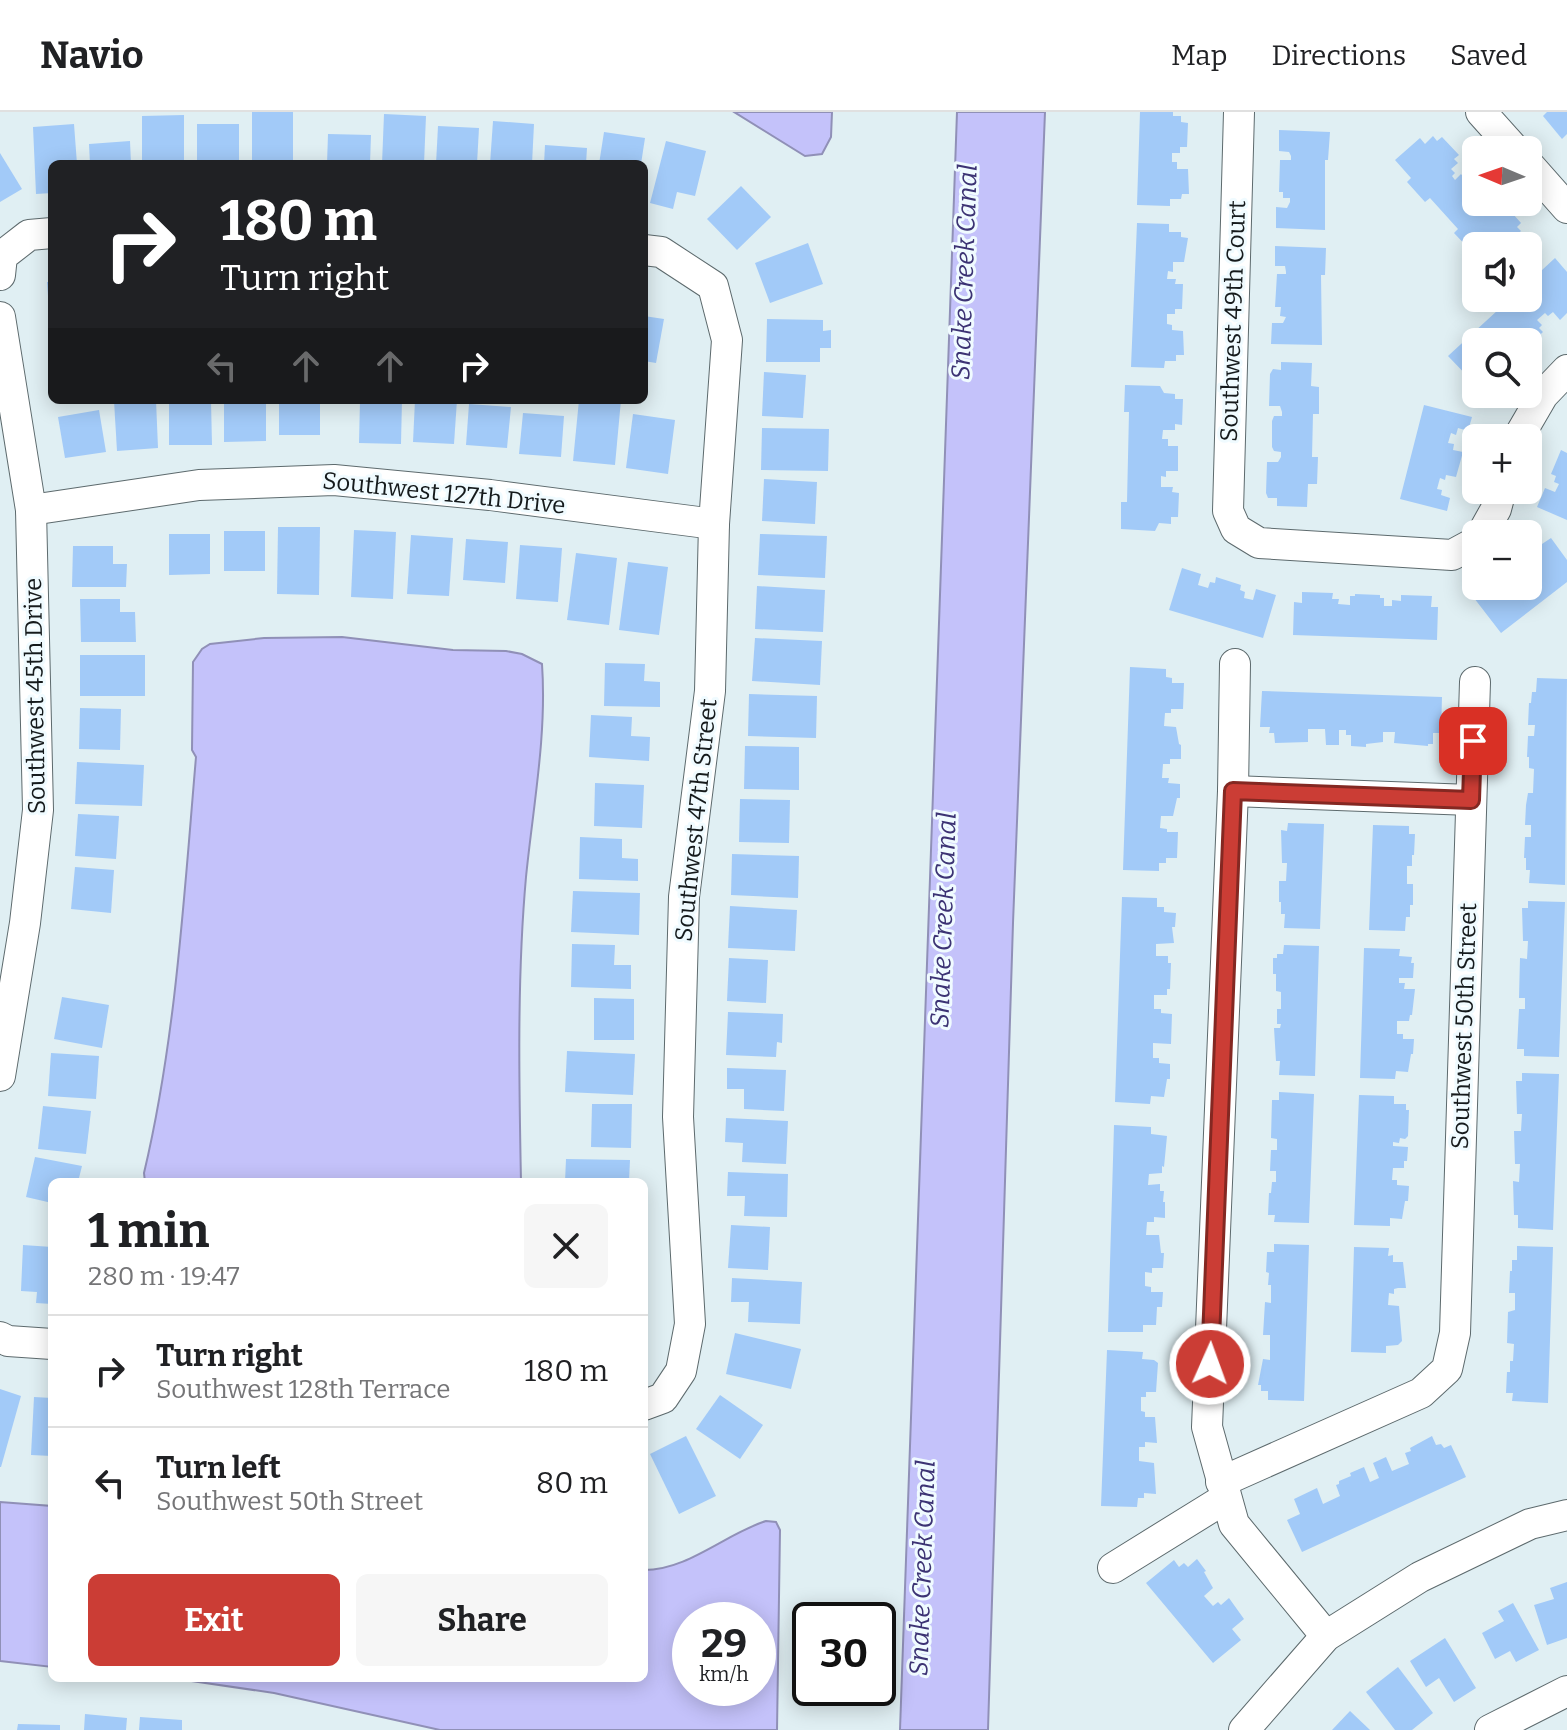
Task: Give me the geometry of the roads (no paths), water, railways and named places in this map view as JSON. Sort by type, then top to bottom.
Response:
[{"type":"street","name":"Southwest 49th Court","points":[[1239,112],[1228,511],[1236,529],[1259,543],[1452,555],[1462,550]]},
{"type":"street","points":[[1481,112],[1502,136]]},
{"type":"street","points":[[1542,180],[1567,208]]},
{"type":"street","points":[[1,266],[29,235],[48,233]]},
{"type":"street","name":"Southwest 47th Street","points":[[648,250],[661,252],[713,286],[727,340],[714,524],[710,691],[684,897],[678,1117],[690,1324],[681,1371],[654,1401]]},
{"type":"street","name":"Southwest 45th Drive","points":[[0,317],[31,510],[38,810],[12,922],[0,1076]]},
{"type":"street","points":[[1526,424],[1543,395],[1567,370]]},
{"type":"street","name":"Southwest 127th Drive","points":[[31,510],[199,485],[334,480],[490,495],[714,524]]},
{"type":"street","points":[[1235,664],[1233,791],[1207,1427],[1234,1524],[1326,1636]]},
{"type":"street","name":"Southwest 50th Street","points":[[1223,1490],[1421,1393],[1447,1369],[1455,1333],[1475,682]]},
{"type":"street","points":[[1233,791],[1471,800]]},
{"type":"street","points":[[0,1337],[8,1341],[48,1344]]},
{"type":"street","points":[[1113,1568],[1223,1490]]},
{"type":"street","points":[[1244,1730],[1326,1636],[1420,1577],[1530,1524],[1567,1515]]},
{"type":"street","points":[[1490,1730],[1567,1691]]},
{"type":"water","points":[[734,112],[832,112],[831,137],[822,154],[805,156]]},
{"type":"water","name":"Snake Creek Canal","points":[[957,112],[1045,112],[1013,923],[988,1730],[900,1730]]},
{"type":"water","points":[[342,637],[453,650],[506,651],[522,654],[542,664],[541,744],[521,953],[521,1178],[145,1178],[164,1071],[183,914],[196,757],[192,750],[193,662],[210,644],[264,638]]},
{"type":"water","points":[[0,1502],[48,1506],[48,1667],[0,1661]]},
{"type":"water","points":[[766,1521],[776,1522],[780,1530],[777,1730],[440,1730],[274,1693],[198,1682],[648,1682],[648,1570],[676,1564],[751,1527]]}]
